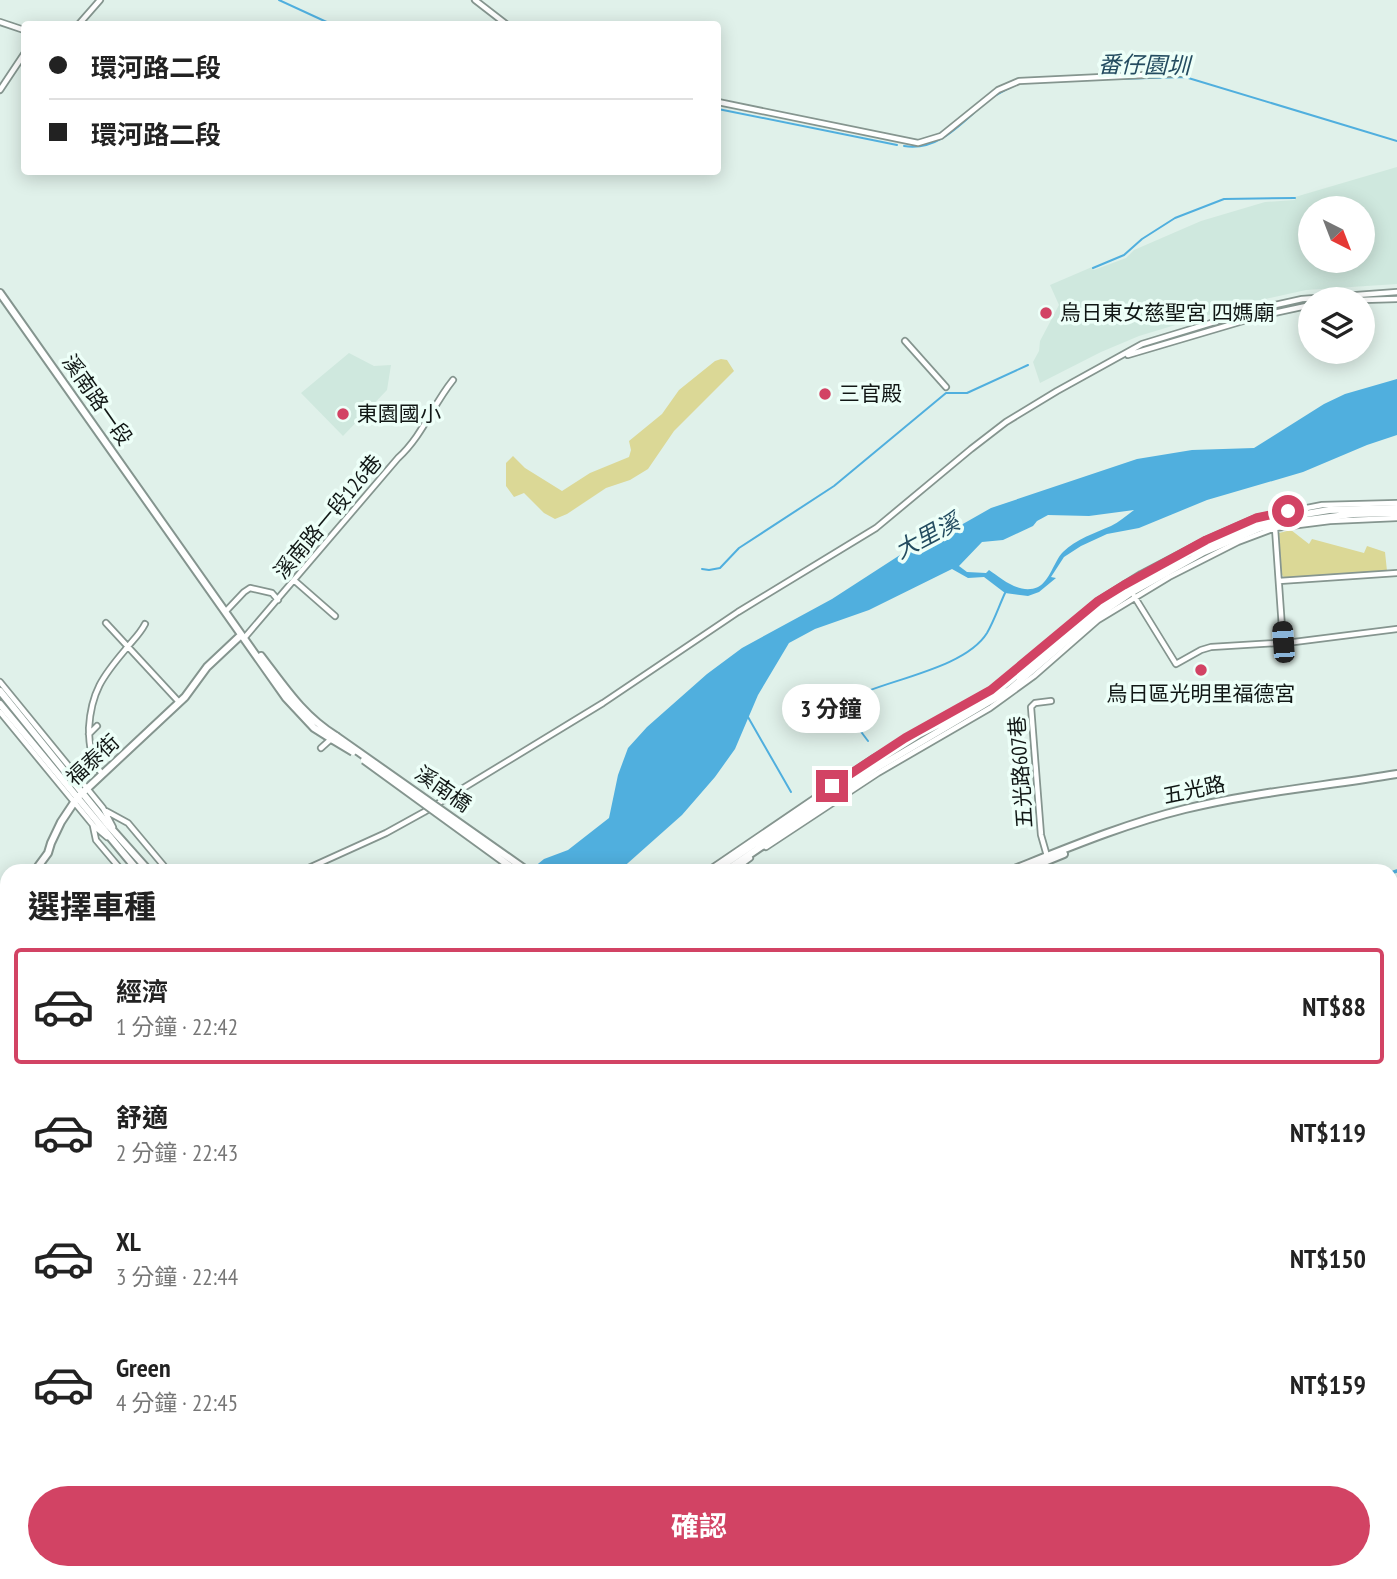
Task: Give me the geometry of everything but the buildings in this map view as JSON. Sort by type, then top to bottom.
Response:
[{"type":"main road","name":"溪南路一段","points":[[0,293],[163,527],[243,635],[300,706],[333,738]]},
{"type":"main road","points":[[724,864],[813,802],[953,719],[1009,690],[1095,617],[1129,594],[1205,552],[1273,522],[1372,510],[1397,511]]},
{"type":"main road","name":"福泰街","points":[[41,864],[61,822],[80,795],[179,702],[207,667],[243,635]]},
{"type":"main road","points":[[0,691],[133,864]]},
{"type":"main road","points":[[0,705],[80,795]]},
{"type":"main road","points":[[735,864],[932,731]]},
{"type":"main road","name":"溪南橋","points":[[333,738],[507,864]]},
{"type":"main road","name":"溪南橋","points":[[333,738],[517,864]]},
{"type":"main road","name":"五光路","points":[[1027,864],[1148,819],[1184,809],[1220,801],[1397,776]]},
{"type":"main road","name":"五光路","points":[[1040,864],[1100,840],[1185,812],[1397,776]]},
{"type":"main road","points":[[113,837],[144,864]]},
{"type":"street","points":[[82,21],[100,0]]},
{"type":"street","points":[[475,0],[502,21]]},
{"type":"street","points":[[0,22],[21,29]]},
{"type":"street","points":[[0,90],[21,58]]},
{"type":"street","points":[[721,103],[918,143],[941,136],[998,90],[1019,81],[1186,73]]},
{"type":"street","points":[[318,864],[386,833],[603,703],[738,611],[876,528],[1006,422],[1142,344],[1258,309],[1329,296],[1397,292]]},
{"type":"street","points":[[1375,300],[1397,299]]},
{"type":"street","points":[[1120,357],[1260,316],[1298,308]]},
{"type":"street","points":[[905,341],[946,387]]},
{"type":"street","name":"溪南路一段126巷","points":[[243,635],[295,581],[415,441],[443,391],[453,380]]},
{"type":"street","points":[[953,719],[1017,690],[1098,620],[1135,596],[1273,522],[1322,505],[1397,503]]},
{"type":"street","points":[[953,719],[1098,601],[1206,540],[1256,518],[1273,522],[1397,518]]},
{"type":"street","points":[[1273,522],[1283,642]]},
{"type":"street","points":[[1279,581],[1397,573]]},
{"type":"street","points":[[295,581],[335,616]]},
{"type":"street","points":[[227,612],[250,588],[272,593],[278,600]]},
{"type":"street","points":[[1135,596],[1176,664],[1208,648],[1397,629]]},
{"type":"street","points":[[106,623],[179,702]]},
{"type":"street","points":[[102,774],[93,762],[89,734],[90,708],[94,694],[108,670],[145,624]]},
{"type":"street","points":[[0,682],[80,795],[93,825],[96,840],[117,864]]},
{"type":"street","name":"五光路607巷","points":[[1047,856],[1041,835],[1031,707],[1035,703],[1051,701]]},
{"type":"street","points":[[0,712],[80,795],[128,823],[162,864]]},
{"type":"street","points":[[89,734],[97,726]]},
{"type":"street","points":[[718,864],[872,759],[932,731]]},
{"type":"street","points":[[743,864],[878,772],[932,731]]},
{"type":"street","points":[[321,748],[333,738]]},
{"type":"street","points":[[105,811],[113,837]]},
{"type":"street","points":[[93,825],[113,837]]},
{"type":"shaded area","points":[[1397,167],[1397,284],[1298,287],[1298,292],[1248,303],[1139,336],[1040,383],[1033,362],[1039,351],[1040,341],[1059,305],[1050,285],[1092,267],[1094,270],[1126,258],[1134,250],[1201,221],[1265,202],[1295,200],[1298,196],[1298,273],[1376,273],[1376,196],[1298,196]]},
{"type":"shaded area","name":"東園國小","points":[[349,353],[374,366],[391,365],[387,390],[343,436],[301,393]]},
{"type":"shaded area","points":[[721,359],[727,360],[734,371],[674,431],[648,469],[630,480],[606,488],[555,519],[544,513],[524,493],[514,497],[506,486],[506,463],[513,456],[525,468],[562,491],[590,473],[629,457],[629,441],[662,414],[679,390]]},
{"type":"shaded area","points":[[1291,530],[1309,544],[1312,539],[1364,553],[1367,546],[1385,552],[1387,571],[1284,578],[1281,573],[1279,533]]},
{"type":"water","points":[[1397,379],[1397,435],[1303,472],[1207,500],[1139,528],[1107,534],[1064,557],[1051,577],[1056,578],[1039,592],[1028,596],[1005,593],[984,577],[968,578],[952,569],[869,610],[815,629],[789,643],[758,695],[735,749],[715,777],[682,815],[627,864],[538,864],[568,850],[609,818],[618,775],[628,748],[647,727],[707,674],[742,648],[832,599],[900,555],[991,508],[1137,459],[1192,450],[1254,448],[1324,404],[1345,394]],"holes":[[[1134,510],[1114,524],[1068,547],[1046,580],[1031,589],[1018,588],[989,570],[986,573],[967,572],[959,566],[982,542],[1003,540],[1033,526],[1048,515],[1089,516]]]},
{"type":"waterway","name":"番仔園圳","points":[[279,0],[324,21]]},
{"type":"waterway","name":"番仔園圳","points":[[1115,79],[1185,77],[1397,141]]},
{"type":"waterway","name":"番仔園圳","points":[[904,146],[917,147],[941,139],[991,98],[1015,85]]},
{"type":"waterway","name":"番仔園圳","points":[[721,110],[897,145]]},
{"type":"waterway","points":[[1093,268],[1124,255],[1142,239],[1175,218],[1224,199],[1295,198]]},
{"type":"waterway","points":[[702,569],[720,568],[739,548],[834,486],[946,393],[967,393],[1028,365]]},
{"type":"waterway","points":[[868,741],[844,709],[844,701],[942,665],[976,646],[987,633],[1005,593]]},
{"type":"waterway","points":[[748,717],[791,792]]},
{"type":"place","name":"烏日東女慈聖宮 四媽廟","points":[[1046,313]]},
{"type":"place","name":"三官殿","points":[[825,394]]},
{"type":"place","name":"東園國小","points":[[343,414]]},
{"type":"place","name":"烏日區光明里福德宮","points":[[1201,670]]},
{"type":"route","points":[[832,786],[905,738],[991,690],[1098,601],[1124,585],[1206,540],[1256,518],[1288,511]]},
{"type":"water label","name":"大里溪","points":[[927,536]]}]
